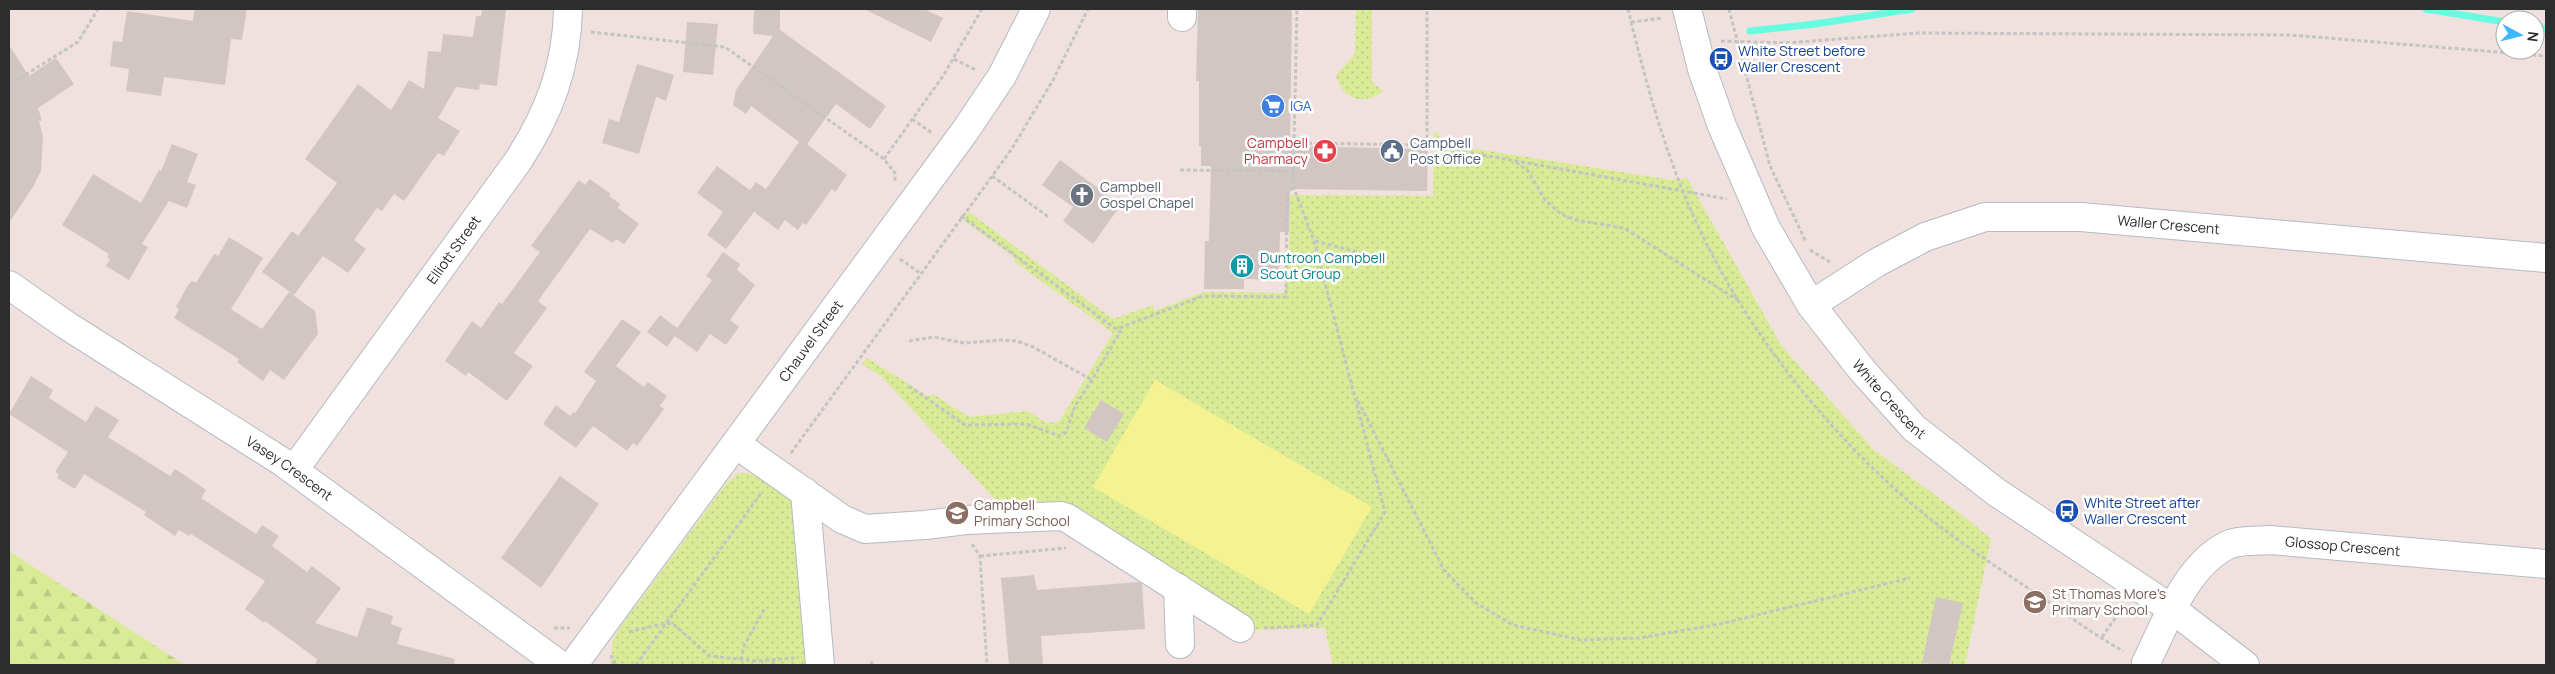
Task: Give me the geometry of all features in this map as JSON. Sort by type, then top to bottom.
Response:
[{"type":"street","name":"Chauvel Street","points":[[573,665],[989,95],[1020,42],[1036,9]]},
{"type":"street","name":"White Crescent","points":[[1687,10],[1702,68],[1722,126],[1754,203],[1811,305],[1862,370],[1914,428],[1996,492],[2172,609],[2245,665]]},
{"type":"street","name":"Elliott Street","points":[[294,470],[530,143],[546,115],[556,87],[563,60],[568,19]]},
{"type":"street","name":"Waller Crescent","points":[[1811,305],[1849,280],[1925,237],[1985,217],[2081,217],[2546,258]]},
{"type":"street","name":"Vasey Crescent","points":[[9,285],[66,325],[294,470],[560,665]]},
{"type":"street","points":[[736,444],[849,524],[872,530],[966,520],[1061,516],[1077,523],[1240,628]]},
{"type":"street","points":[[805,492],[809,662]]},
{"type":"street","name":"Glossop Crescent","points":[[2146,663],[2172,609],[2199,566],[2229,544],[2270,540],[2546,564]]},
{"type":"street","points":[[1178,588],[1180,644]]},
{"type":"path","points":[[9,85],[78,42],[98,9]]},
{"type":"path","points":[[884,159],[943,76],[982,9]]},
{"type":"path","points":[[636,665],[1011,150],[1053,80],[1088,9]]},
{"type":"path","points":[[1240,628],[1318,625],[1385,512],[1314,240],[1293,186],[1297,9]]},
{"type":"path","points":[[1427,9],[1427,145]]},
{"type":"path","points":[[1729,9],[1770,166],[1810,250],[1838,266],[1849,280]]},
{"type":"path","points":[[1631,22],[1665,17],[1687,10]]},
{"type":"path","points":[[568,19],[725,47],[884,159],[896,173],[895,190]]},
{"type":"path","points":[[1695,40],[1785,43],[1919,33],[2291,35],[2546,56]]},
{"type":"path","points":[[1294,143],[1427,145],[1754,203]]},
{"type":"path","points":[[1512,160],[1528,171],[1545,200],[1561,214],[1576,220],[1624,228],[1739,301]]},
{"type":"path","points":[[1180,170],[1294,171]]},
{"type":"path","points":[[992,176],[1050,218]]},
{"type":"path","points":[[908,386],[965,426],[1026,424],[1060,436],[1066,432],[1075,406],[1120,332],[1119,328],[1203,296],[1286,297],[1287,195],[1293,186]]},
{"type":"path","points":[[962,216],[1120,332]]},
{"type":"path","points":[[1314,240],[1373,256]]},
{"type":"path","points":[[881,245],[920,274]]},
{"type":"path","points":[[909,341],[934,337],[964,343],[1002,340],[1017,341],[1034,347],[1092,380]]},
{"type":"path","points":[[1355,394],[1444,570],[1476,603],[1513,625],[1582,640],[1639,638],[1720,624],[1910,578]]},
{"type":"path","points":[[980,556],[1069,548]]},
{"type":"path","points":[[2102,637],[2128,600],[2139,588]]},
{"type":"path","points":[[741,660],[744,646],[765,608]]},
{"type":"path","points":[[622,634],[666,623],[678,627],[710,656],[757,662],[788,657],[809,662]]},
{"type":"path","points":[[614,658],[616,652]]},
{"type":"path","points":[[774,659],[774,665]]},
{"type":"green space","points":[[1356,9],[1372,9],[1372,82],[1383,91],[1369,99],[1355,98],[1348,95],[1343,90],[1336,75],[1355,54]]},
{"type":"green space","points":[[1434,131],[1451,145],[1672,180],[1687,178],[1781,345],[1873,449],[1966,518],[1991,539],[1965,665],[1333,665],[1325,628],[1256,630],[1067,508],[1004,509],[881,376],[862,364],[867,358],[928,396],[933,394],[969,417],[1028,411],[1046,423],[1059,422],[1113,333],[1015,262],[1014,257],[963,220],[969,212],[1113,319],[1153,305],[1154,311],[1204,292],[1285,293],[1285,255],[1289,255],[1290,195],[1433,196]]},
{"type":"green space","points":[[739,473],[746,473],[761,478],[775,486],[792,501],[810,665],[610,665],[613,641],[619,629],[726,484]]},
{"type":"green space","points":[[9,551],[185,665],[9,665]]},
{"type":"shaded area","points":[[1155,380],[1372,507],[1309,614],[1093,487]]},
{"type":"building","points":[[194,9],[247,9],[242,40],[231,39],[225,85],[164,77],[161,96],[126,91],[129,69],[110,66],[113,41],[122,42],[127,11],[193,21]]},
{"type":"building","points":[[482,9],[506,9],[497,86],[480,84],[479,90],[456,87],[438,118],[460,131],[444,156],[438,153],[404,201],[394,194],[382,211],[377,208],[354,240],[366,249],[348,273],[323,256],[294,295],[262,272],[292,231],[298,236],[337,183],[305,159],[358,84],[391,110],[409,80],[424,89],[428,51],[441,52],[443,34],[473,37],[476,16],[481,16]]},
{"type":"building","points":[[754,9],[780,9],[780,30],[886,106],[870,129],[836,104],[807,144],[847,175],[835,192],[832,189],[806,225],[803,223],[798,230],[785,220],[778,230],[754,212],[726,249],[707,235],[723,212],[697,193],[717,166],[750,190],[756,182],[766,189],[799,142],[751,106],[746,114],[733,105],[736,90],[773,36],[753,34]]},
{"type":"building","points":[[864,9],[924,9],[943,18],[931,42]]},
{"type":"building","points":[[1198,9],[1292,9],[1290,146],[1428,149],[1427,191],[1290,189],[1289,232],[1280,232],[1279,280],[1244,279],[1244,289],[1204,289],[1205,241],[1209,241],[1211,166],[1201,166],[1201,146],[1199,146],[1199,81],[1196,81]]},
{"type":"building","points":[[687,22],[718,24],[713,75],[683,72]]},
{"type":"building","points":[[9,45],[29,76],[56,58],[74,84],[38,108],[42,121],[39,121],[43,137],[41,171],[33,187],[9,223]]},
{"type":"building","points":[[637,64],[674,75],[666,101],[656,97],[639,154],[602,143],[609,119],[619,122]]},
{"type":"building","points":[[172,144],[198,154],[187,182],[196,185],[187,208],[169,201],[142,244],[148,247],[129,280],[106,266],[110,259],[107,257],[109,254],[62,225],[93,174],[141,203],[159,170],[161,171]]},
{"type":"building","name":"Campbell Gospel Chapel","points":[[1060,160],[1121,205],[1093,244],[1063,221],[1073,207],[1042,185]]},
{"type":"building","points":[[590,179],[611,194],[609,196],[620,204],[618,208],[639,224],[624,244],[616,239],[613,243],[590,229],[538,301],[547,308],[514,353],[533,366],[507,401],[468,372],[466,376],[445,361],[472,321],[481,328],[499,302],[502,304],[540,252],[531,246],[579,180],[585,185]]},
{"type":"building","points":[[229,237],[263,258],[231,309],[262,329],[289,292],[315,311],[318,334],[284,380],[270,370],[263,381],[237,362],[239,359],[174,318],[179,309],[176,307],[188,285],[192,281],[196,283],[214,254],[218,256]]},
{"type":"building","points":[[723,252],[740,264],[737,270],[755,285],[730,320],[739,327],[726,345],[710,334],[697,352],[675,336],[667,347],[647,332],[660,315],[677,328],[712,280],[706,276]]},
{"type":"building","points":[[622,319],[641,332],[616,366],[644,387],[648,382],[667,396],[660,406],[664,409],[637,446],[633,443],[627,451],[593,426],[576,448],[543,424],[556,405],[570,416],[573,412],[575,413],[596,381],[584,372]]},
{"type":"building","points":[[31,376],[53,390],[49,398],[86,422],[96,406],[119,420],[108,437],[170,476],[175,469],[186,476],[206,490],[201,498],[256,534],[262,525],[279,536],[272,546],[307,572],[312,566],[341,588],[315,623],[357,637],[367,607],[393,616],[391,624],[402,628],[397,644],[455,659],[454,665],[315,665],[317,659],[265,621],[264,623],[245,609],[265,581],[191,534],[189,536],[179,530],[175,536],[144,515],[146,512],[84,474],[75,489],[57,478],[59,474],[55,472],[68,452],[9,414]]},
{"type":"building","points":[[1101,400],[1124,414],[1107,442],[1084,428]]},
{"type":"building","points":[[560,476],[599,504],[541,588],[501,558]]},
{"type":"building","points":[[1034,575],[1037,590],[1139,582],[1142,584],[1145,629],[1041,636],[1043,665],[1009,665],[1001,578]]},
{"type":"building","points":[[1936,597],[1963,603],[1949,665],[1922,663]]},
{"type":"waterway","points":[[1750,31],[1815,24],[1912,9]]},
{"type":"waterway","points":[[2426,9],[2495,20]]},
{"type":"place","name":"White Street before Waller Crescent","points":[[1721,59]]},
{"type":"place","name":"IGA","points":[[1273,106]]},
{"type":"place","name":"Campbell Pharmacy","points":[[1325,151]]},
{"type":"place","name":"Campbell Post Office","points":[[1392,151]]},
{"type":"place","name":"Campbell Gospel Chapel","points":[[1082,195]]},
{"type":"place","name":"Duntroon Campbell Scout Group","points":[[1242,266]]},
{"type":"place","name":"White Street after Waller Crescent","points":[[2067,511]]},
{"type":"place","name":"Campbell Primary School","points":[[957,513]]},
{"type":"place","name":"St Thomas More's Primary School","points":[[2035,602]]}]
